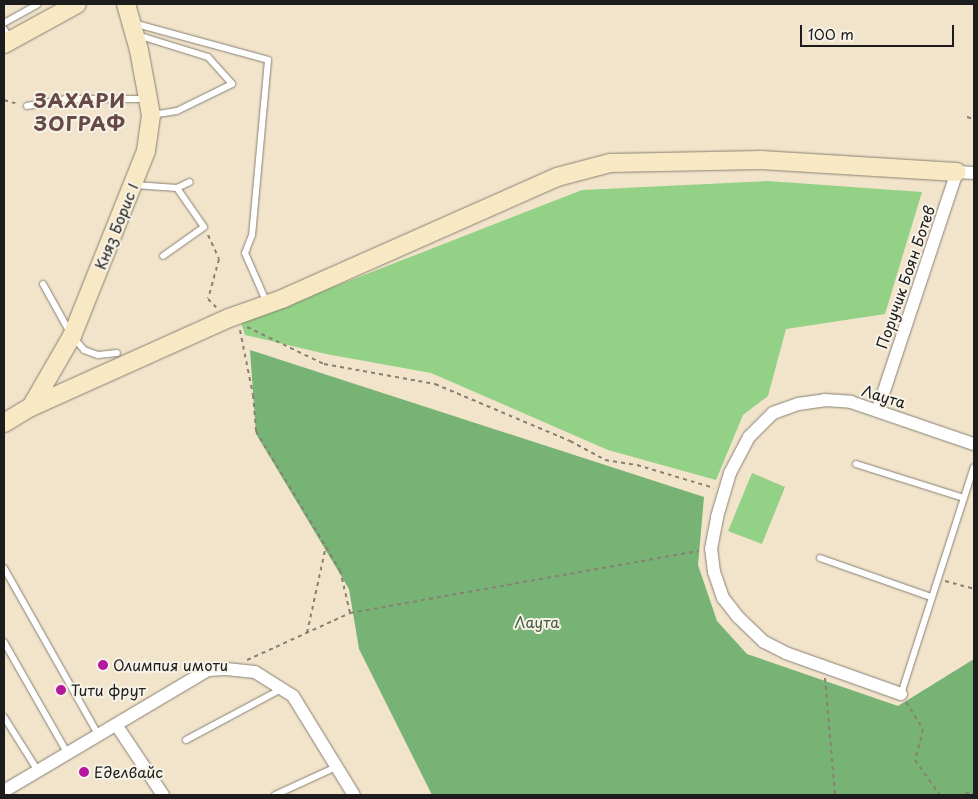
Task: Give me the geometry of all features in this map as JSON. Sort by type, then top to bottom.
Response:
[{"type":"street","points":[[6,38],[77,4]]},
{"type":"street","name":"Княз Борис I","points":[[4,423],[31,407],[72,336],[146,151],[149,107],[134,29],[126,4]]},
{"type":"street","points":[[31,407],[228,318],[268,304],[557,177],[610,163],[761,160],[974,173]]},
{"type":"street","name":"Поручик Боян Ботев","points":[[878,409],[957,172]]},
{"type":"street","name":"Лаута","points":[[901,694],[824,668],[764,642],[738,617],[723,598],[711,549],[725,491],[745,443],[773,413],[798,404],[825,400],[878,409],[974,444]]},
{"type":"street","points":[[4,791],[99,737],[208,670],[226,669],[255,672],[284,688],[339,766],[354,795]]},
{"type":"street","points":[[117,726],[163,795]]},
{"type":"lane","points":[[4,23],[37,5]]},
{"type":"lane","points":[[27,106],[65,99],[177,111],[232,84],[208,57],[134,29]]},
{"type":"lane","points":[[134,29],[268,60],[252,235],[245,253],[268,304]]},
{"type":"lane","points":[[134,185],[177,188],[190,182]]},
{"type":"lane","points":[[163,256],[204,227],[177,188]]},
{"type":"lane","points":[[43,284],[72,336],[84,350],[98,355],[117,353]]},
{"type":"lane","points":[[856,464],[964,498]]},
{"type":"lane","points":[[901,694],[974,467]]},
{"type":"lane","points":[[820,558],[931,596]]},
{"type":"lane","points":[[4,568],[99,737]]},
{"type":"lane","points":[[4,642],[68,754]]},
{"type":"lane","points":[[186,740],[284,688]]},
{"type":"lane","points":[[4,717],[38,771]]},
{"type":"lane","points":[[275,795],[339,766]]},
{"type":"path","points":[[4,100],[27,106]]},
{"type":"path","points":[[967,117],[974,119]]},
{"type":"path","points":[[204,227],[219,259],[208,299],[228,318],[239,325],[253,395],[256,431],[340,570],[350,613]]},
{"type":"path","points":[[228,318],[324,364],[435,384],[570,441],[605,460],[637,465],[725,491]]},
{"type":"path","points":[[307,633],[326,546]]},
{"type":"path","points":[[226,669],[350,613],[711,549]]},
{"type":"path","points":[[937,579],[974,588]]},
{"type":"path","points":[[824,668],[834,795]]},
{"type":"path","points":[[901,694],[923,729],[915,760],[940,795]]},
{"type":"path","points":[[957,795],[974,792]]},
{"type":"green space","points":[[768,181],[922,192],[885,314],[786,329],[768,396],[743,415],[716,480],[608,450],[431,373],[326,354],[245,335],[241,323],[582,190]]},
{"type":"green space","name":"Лаута","points":[[250,350],[704,497],[698,565],[717,621],[747,654],[898,706],[974,659],[974,795],[432,795],[359,649],[349,589],[256,434]]},
{"type":"green space","points":[[752,473],[785,487],[762,544],[728,531]]},
{"type":"place","name":"Олимпия имоти","points":[[103,665]]},
{"type":"place","name":"Тити фрут","points":[[61,690]]},
{"type":"place","name":"Еделвайс","points":[[84,772]]},
{"type":"district","name":"ЗАХАРИ ЗОГРАФ","points":[[80,112]]}]
